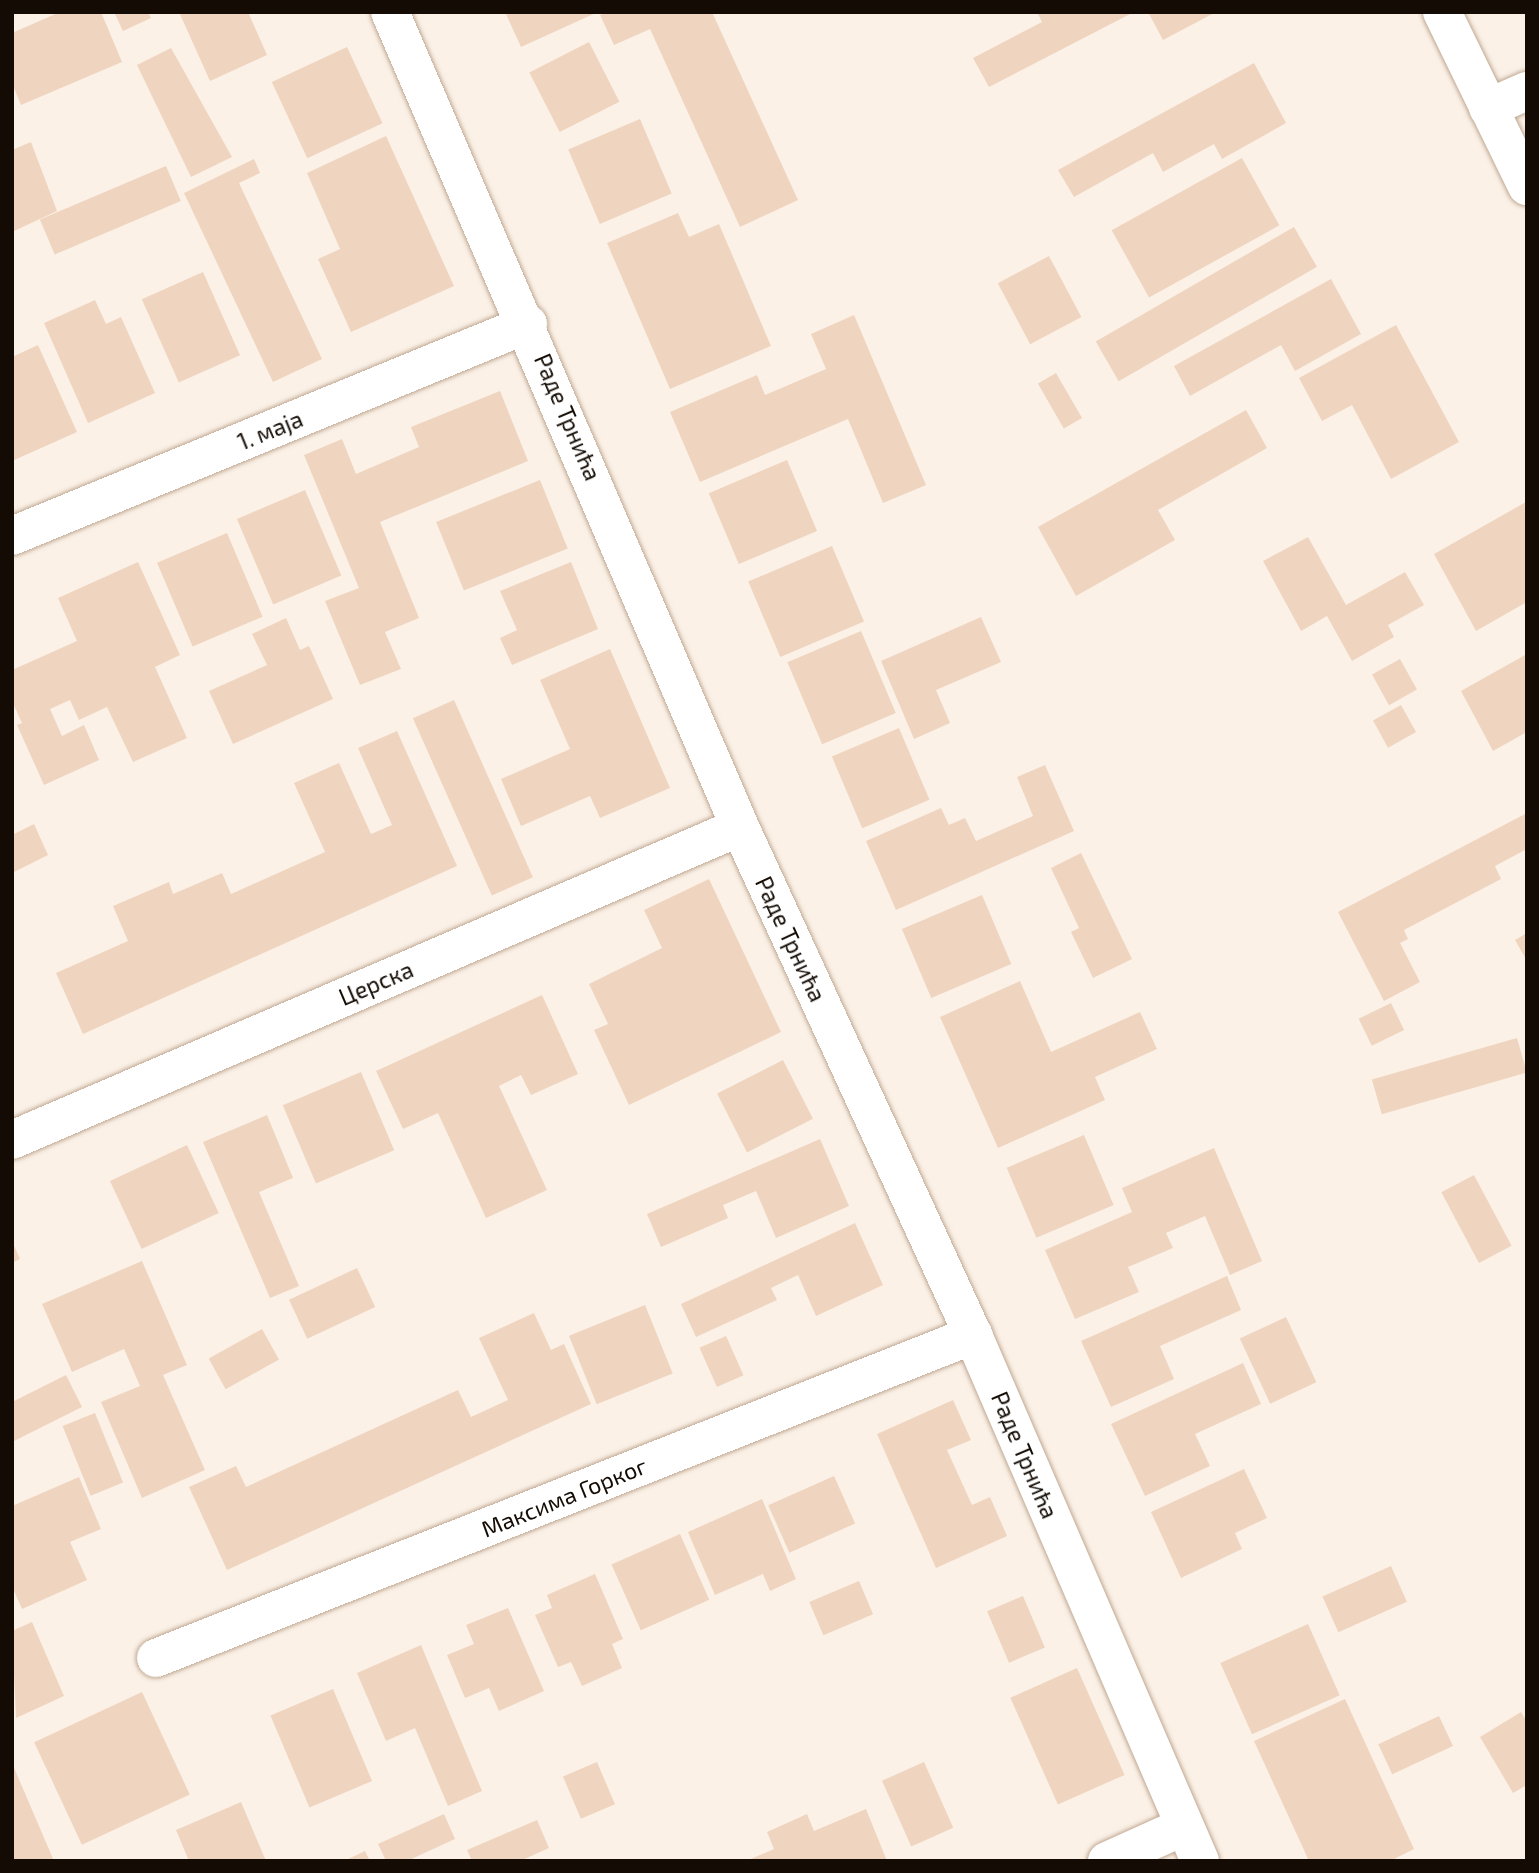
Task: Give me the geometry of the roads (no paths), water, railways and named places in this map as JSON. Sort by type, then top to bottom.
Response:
[{"type":"street","name":"Раде Трнића","points":[[390,12],[528,324],[740,827],[973,1335],[1200,1861]]},
{"type":"street","points":[[1441,12],[1527,186]]},
{"type":"street","points":[[1488,108],[1527,91]]},
{"type":"street","name":"1. маја","points":[[12,536],[528,324]]},
{"type":"street","name":"Церска","points":[[12,1140],[740,827]]},
{"type":"street","name":"Максима Горког","points":[[156,1658],[973,1335]]},
{"type":"street","points":[[1107,1861],[1185,1826]]}]
